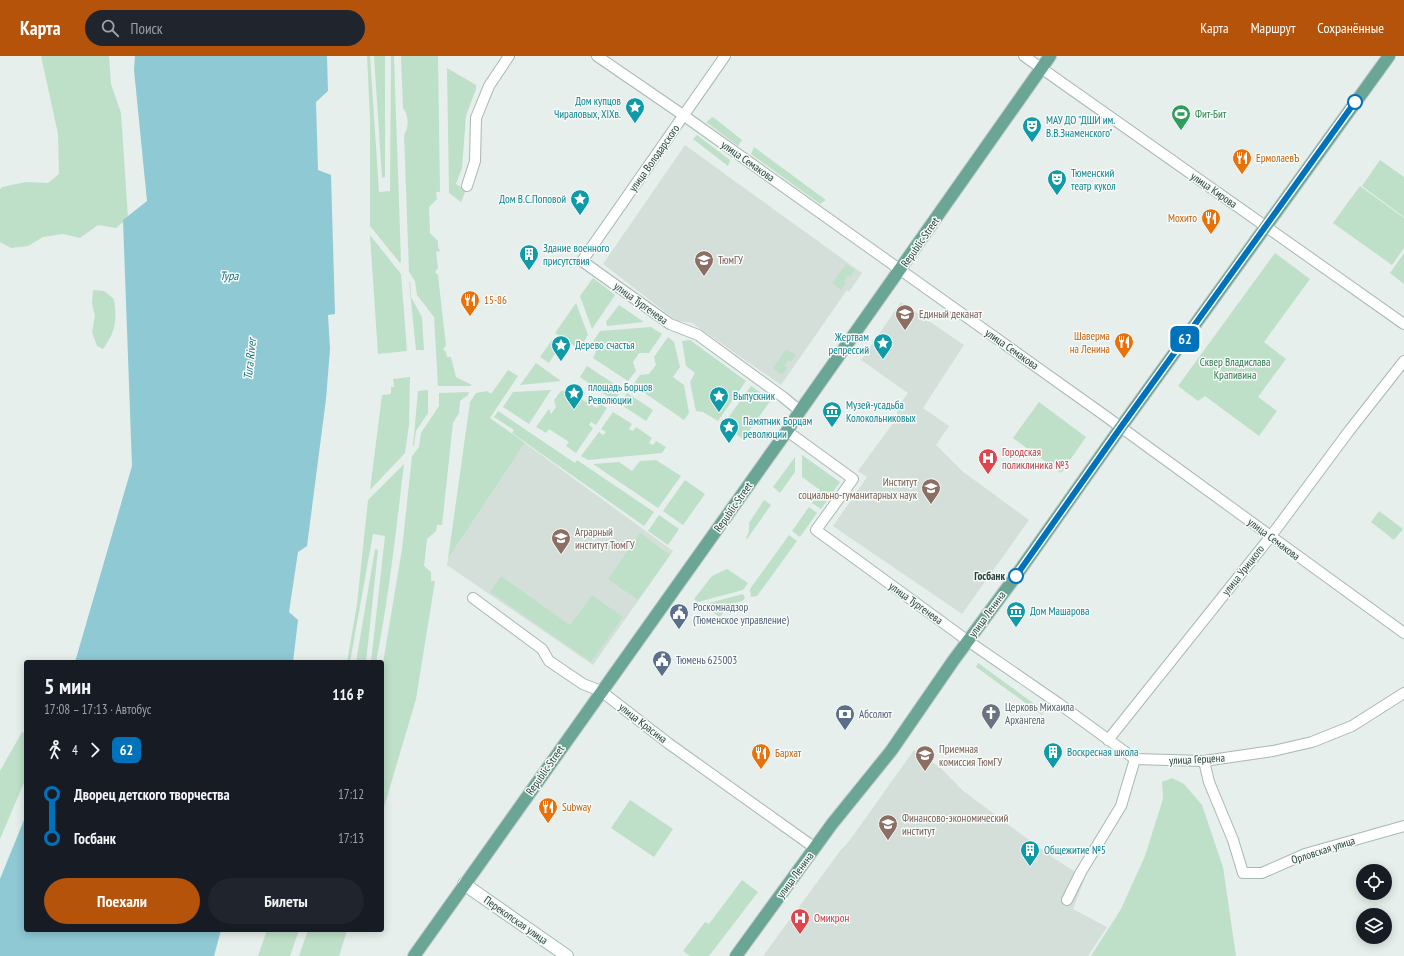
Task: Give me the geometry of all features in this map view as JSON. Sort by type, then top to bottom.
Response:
[{"type":"main road","name":"Republic Street","points":[[414,956],[787,431],[1050,56]]},
{"type":"main road","name":"улица Ленина","points":[[736,956],[815,848],[891,751],[1121,427],[1389,56]]},
{"type":"street","points":[[467,186],[475,161],[476,118],[489,86],[509,56]]},
{"type":"street","name":"улица Семакова","points":[[597,56],[683,115],[1121,427],[1404,633]]},
{"type":"street","name":"улица Володарского","points":[[582,261],[725,56]]},
{"type":"street","name":"улица Кирова","points":[[1024,56],[1404,324]]},
{"type":"street","name":"улица Тургенева","points":[[582,261],[670,324],[698,335],[800,411]]},
{"type":"street","name":"улица Урицкого","points":[[1108,740],[1271,536],[1349,431],[1404,361]]},
{"type":"street","name":"улица Тургенева","points":[[787,431],[852,479],[816,530],[968,641],[1036,687],[1135,759]]},
{"type":"street","name":"улица Красина","points":[[473,598],[542,649],[549,661],[582,684],[601,691],[668,743],[815,848]]},
{"type":"street","name":"улица Герцена","points":[[1135,759],[1204,761],[1273,751],[1312,742],[1352,726],[1404,693]]},
{"type":"street","points":[[1067,900],[1081,872],[1121,806],[1135,759]]},
{"type":"street","name":"Орловская улица","points":[[1204,761],[1209,782],[1233,840],[1243,873],[1262,873],[1305,854],[1404,826]]},
{"type":"street","name":"Перекопская улица","points":[[464,884],[567,956]]},
{"type":"shaded area","points":[[685,145],[862,273],[849,292],[847,290],[781,385],[692,323],[677,321],[603,264]]},
{"type":"shaded area","points":[[901,302],[964,345],[923,408],[949,426],[936,445],[962,471],[1029,520],[962,614],[833,526],[867,477],[858,471],[896,419],[898,407],[908,393],[861,360]]},
{"type":"shaded area","name":"Аграрный институт ТюмГУ","points":[[525,443],[673,551],[593,665],[447,565],[448,559]]},
{"type":"shaded area","points":[[914,750],[941,768],[962,790],[1052,857],[1085,878],[1073,909],[1107,927],[1088,956],[763,956],[840,851],[850,840]]},
{"type":"green space","points":[[41,56],[109,56],[111,84],[121,113],[128,218],[116,228],[98,225],[80,238],[63,234],[43,237],[28,246],[11,248],[0,242],[0,189],[2,187],[26,182],[48,183],[59,174],[58,134]]},
{"type":"green space","points":[[367,56],[370,56],[379,192],[390,191],[391,56],[394,56],[400,263],[370,226],[370,119]]},
{"type":"green space","points":[[374,56],[385,56],[385,177],[382,178]]},
{"type":"green space","points":[[401,56],[438,56],[440,192],[436,192],[437,199],[429,207],[430,233],[438,241],[440,251],[436,252],[438,268],[435,272],[438,275],[446,346],[443,349],[446,352],[447,357],[451,357],[456,377],[472,385],[469,386],[438,386],[434,317],[417,295],[415,281],[409,272],[404,135],[408,122],[403,108]]},
{"type":"green space","points":[[447,68],[476,85],[476,89],[466,116],[462,168],[456,184],[466,190],[461,202],[449,193]]},
{"type":"green space","points":[[713,117],[742,140],[738,146],[706,122]]},
{"type":"green space","points":[[697,135],[730,160],[728,166],[693,139]]},
{"type":"green space","points":[[754,147],[826,200],[820,204],[751,154]]},
{"type":"green space","points":[[1380,160],[1404,177],[1404,217],[1362,186]]},
{"type":"green space","points":[[1360,186],[1404,218],[1404,248],[1392,265],[1333,223]]},
{"type":"green space","points":[[370,235],[401,274],[407,351],[378,354]]},
{"type":"green space","name":"Сквер Владислава Крапивина","points":[[1275,253],[1310,279],[1264,342],[1286,359],[1258,397],[1277,411],[1259,436],[1205,396],[1198,401],[1178,386]]},
{"type":"green space","points":[[1404,253],[1404,284],[1390,273]]},
{"type":"green space","points":[[846,264],[855,270],[850,277],[848,275],[844,281],[846,283],[841,290],[832,283]]},
{"type":"green space","points":[[593,278],[615,295],[592,329],[580,296]]},
{"type":"green space","points":[[409,282],[411,297],[422,317],[424,350],[416,350]]},
{"type":"green space","points":[[93,290],[104,291],[114,299],[115,320],[113,331],[103,349],[97,346],[92,332],[95,316],[92,304]]},
{"type":"green space","points":[[576,303],[588,335],[579,349],[555,333]]},
{"type":"green space","points":[[619,305],[644,322],[607,326],[606,322]]},
{"type":"green space","points":[[651,327],[662,334],[649,353],[639,353],[633,362],[636,371],[628,381],[593,358],[596,352],[592,343],[600,331]]},
{"type":"green space","points":[[668,337],[674,342],[680,367],[673,377],[684,385],[689,413],[684,420],[633,385],[640,375],[649,374],[656,365],[654,357]]},
{"type":"green space","points":[[552,340],[564,349],[554,355],[549,363],[540,357]]},
{"type":"green space","points":[[690,340],[746,381],[718,421],[703,412],[696,411],[690,382],[695,373],[686,366],[682,341]]},
{"type":"green space","points":[[786,349],[796,355],[791,362],[788,360],[784,366],[787,368],[782,375],[773,368]]},
{"type":"green space","points":[[536,363],[561,381],[520,385]]},
{"type":"green space","points":[[587,366],[622,389],[614,401],[580,377]]},
{"type":"green space","points":[[508,370],[518,376],[490,418],[525,443],[448,559],[470,402],[476,393],[487,391],[491,394]]},
{"type":"green space","points":[[410,377],[409,425],[405,453],[370,490],[382,395],[391,394],[391,387],[394,387],[393,379]]},
{"type":"green space","points":[[574,386],[585,393],[581,399],[597,408],[600,404],[607,408],[596,425],[591,422],[589,425],[593,428],[576,453],[566,446],[569,442],[549,429],[546,433],[536,427],[549,409],[551,414],[556,407],[554,400],[561,391],[571,390]]},
{"type":"green space","points":[[751,386],[771,400],[743,439],[723,425]]},
{"type":"green space","points":[[428,390],[428,413],[416,431],[413,446],[418,391]]},
{"type":"green space","points":[[551,390],[529,424],[503,407],[513,392]]},
{"type":"green space","points":[[469,392],[468,395],[460,401],[459,413],[453,423],[442,525],[437,525],[436,531],[427,539],[424,566],[431,572],[431,581],[435,581],[416,699],[384,807],[384,660],[402,549],[412,456],[419,447],[421,433],[439,406],[439,393]]},
{"type":"green space","points":[[627,393],[653,410],[646,421],[620,404]]},
{"type":"green space","points":[[1039,402],[1086,437],[1061,473],[1013,438]]},
{"type":"green space","points":[[498,411],[575,463],[577,460],[654,512],[644,526],[512,433],[514,430],[494,417]]},
{"type":"green space","points":[[613,412],[632,424],[629,429],[633,431],[636,427],[652,438],[649,443],[653,445],[656,441],[666,447],[662,453],[588,460],[581,456],[599,432],[603,435],[606,432],[601,429]]},
{"type":"green space","points":[[802,455],[840,482],[821,509],[812,503],[820,490],[802,477]]},
{"type":"green space","points":[[795,457],[795,472],[780,493],[773,487]]},
{"type":"green space","points":[[656,460],[681,476],[658,508],[593,464],[619,462],[632,471],[640,461]]},
{"type":"green space","points":[[404,464],[395,539],[376,660],[371,660],[385,536],[373,534],[350,660],[347,660],[357,604],[368,500]]},
{"type":"green space","points":[[685,480],[705,494],[683,525],[663,511]]},
{"type":"green space","points":[[764,500],[771,505],[747,539],[749,523]]},
{"type":"green space","points":[[809,507],[817,513],[800,537],[792,531]]},
{"type":"green space","points":[[1379,511],[1403,529],[1394,540],[1371,522]]},
{"type":"green space","points":[[659,515],[679,529],[668,545],[648,531]]},
{"type":"green space","points":[[640,533],[670,555],[638,600],[608,579]]},
{"type":"green space","points":[[789,535],[797,541],[757,596],[751,597],[750,589]]},
{"type":"green space","points":[[375,549],[378,550],[366,660],[356,660]]},
{"type":"green space","points":[[727,569],[748,583],[743,590],[698,602],[694,599],[712,576]]},
{"type":"green space","points":[[501,576],[570,625],[592,595],[623,617],[591,662],[490,592]]},
{"type":"green space","points":[[743,594],[745,598],[742,601],[729,605],[720,617],[701,605]]},
{"type":"green space","points":[[978,663],[1044,711],[1042,715],[976,667]]},
{"type":"green space","points":[[22,732],[24,733],[24,783],[0,839],[0,771]]},
{"type":"green space","points":[[1172,778],[1184,784],[1202,805],[1223,867],[1236,956],[1091,956],[1121,909],[1145,856],[1163,799],[1162,782]]},
{"type":"green space","points":[[630,800],[673,829],[654,857],[611,828]]},
{"type":"green space","points":[[742,880],[758,892],[709,956],[690,956],[683,951],[705,922],[709,924]]},
{"type":"green space","points":[[266,932],[298,932],[290,956],[258,956]]},
{"type":"green space","points":[[307,932],[346,932],[339,956],[299,956]]},
{"type":"water","name":"Тура","points":[[135,56],[327,56],[328,91],[316,102],[318,170],[331,175],[335,314],[328,315],[330,349],[326,399],[307,546],[298,552],[289,612],[298,620],[293,660],[76,660],[132,466],[123,220],[147,201],[134,70]]},
{"type":"water","points":[[24,820],[24,932],[220,932],[214,956],[0,956],[0,879]]},
{"type":"bus line","name":"62","points":[[1016,576],[1121,427],[1278,211],[1355,102]]},
{"type":"place","name":"Дом купцов Чираловых, XIXв.","points":[[635,124]]},
{"type":"place","name":"Фит-Бит","points":[[1181,131]]},
{"type":"place","name":"МАУ ДО \"ДШИ им. В.В.Знаменского\"","points":[[1032,143]]},
{"type":"place","name":"ЕрмолаевЪ","points":[[1242,175]]},
{"type":"place","name":"Тюменский театр кукол","points":[[1057,196]]},
{"type":"place","name":"Дом В.С.Поповой","points":[[580,216]]},
{"type":"place","name":"Мохито","points":[[1211,235]]},
{"type":"place","name":"Здание военного присутствия","points":[[529,271]]},
{"type":"place","name":"ТюмГУ","points":[[704,277]]},
{"type":"place","name":"15-86","points":[[470,317]]},
{"type":"place","name":"Единый деканат","points":[[905,331]]},
{"type":"place","name":"Шаверма на Ленина","points":[[1124,359]]},
{"type":"place","name":"Жертвам репрессий","points":[[883,360]]},
{"type":"place","name":"Дерево счастья","points":[[561,362]]},
{"type":"place","name":"площадь Борцов Революции","points":[[574,410]]},
{"type":"place","name":"Выпускник","points":[[719,413]]},
{"type":"place","name":"Музей-усадьба Колокольниковых","points":[[832,428]]},
{"type":"place","name":"Памятник Борцам революции","points":[[729,444]]},
{"type":"place","name":"Городская поликлиника №3","points":[[988,475]]},
{"type":"place","name":"Институт социально-гуманитарных наук","points":[[931,505]]},
{"type":"place","name":"Аграрный институт ТюмГУ","points":[[561,555]]},
{"type":"place","name":"Госбанк","points":[[1016,576]]},
{"type":"place","name":"Дом Машарова","points":[[1016,628]]},
{"type":"place","name":"Роскомнадзор (Тюменское управление)","points":[[679,630]]},
{"type":"place","name":"Тюмень 625003","points":[[662,677]]},
{"type":"place","name":"Церковь Михаила Архангела","points":[[991,730]]},
{"type":"place","name":"Абсолют","points":[[845,731]]},
{"type":"place","name":"Воскресная школа","points":[[1053,769]]},
{"type":"place","name":"Бархат","points":[[761,770]]},
{"type":"place","name":"Приемная комиссия ТюмГУ","points":[[925,772]]},
{"type":"place","name":"Subway","points":[[548,824]]},
{"type":"place","name":"Финансово-экономический институт","points":[[888,841]]},
{"type":"place","name":"Общежитие №5","points":[[1030,867]]},
{"type":"place","name":"Омикрон","points":[[800,935]]},
{"type":"water label","name":"Tura River","points":[[250,359]]}]
